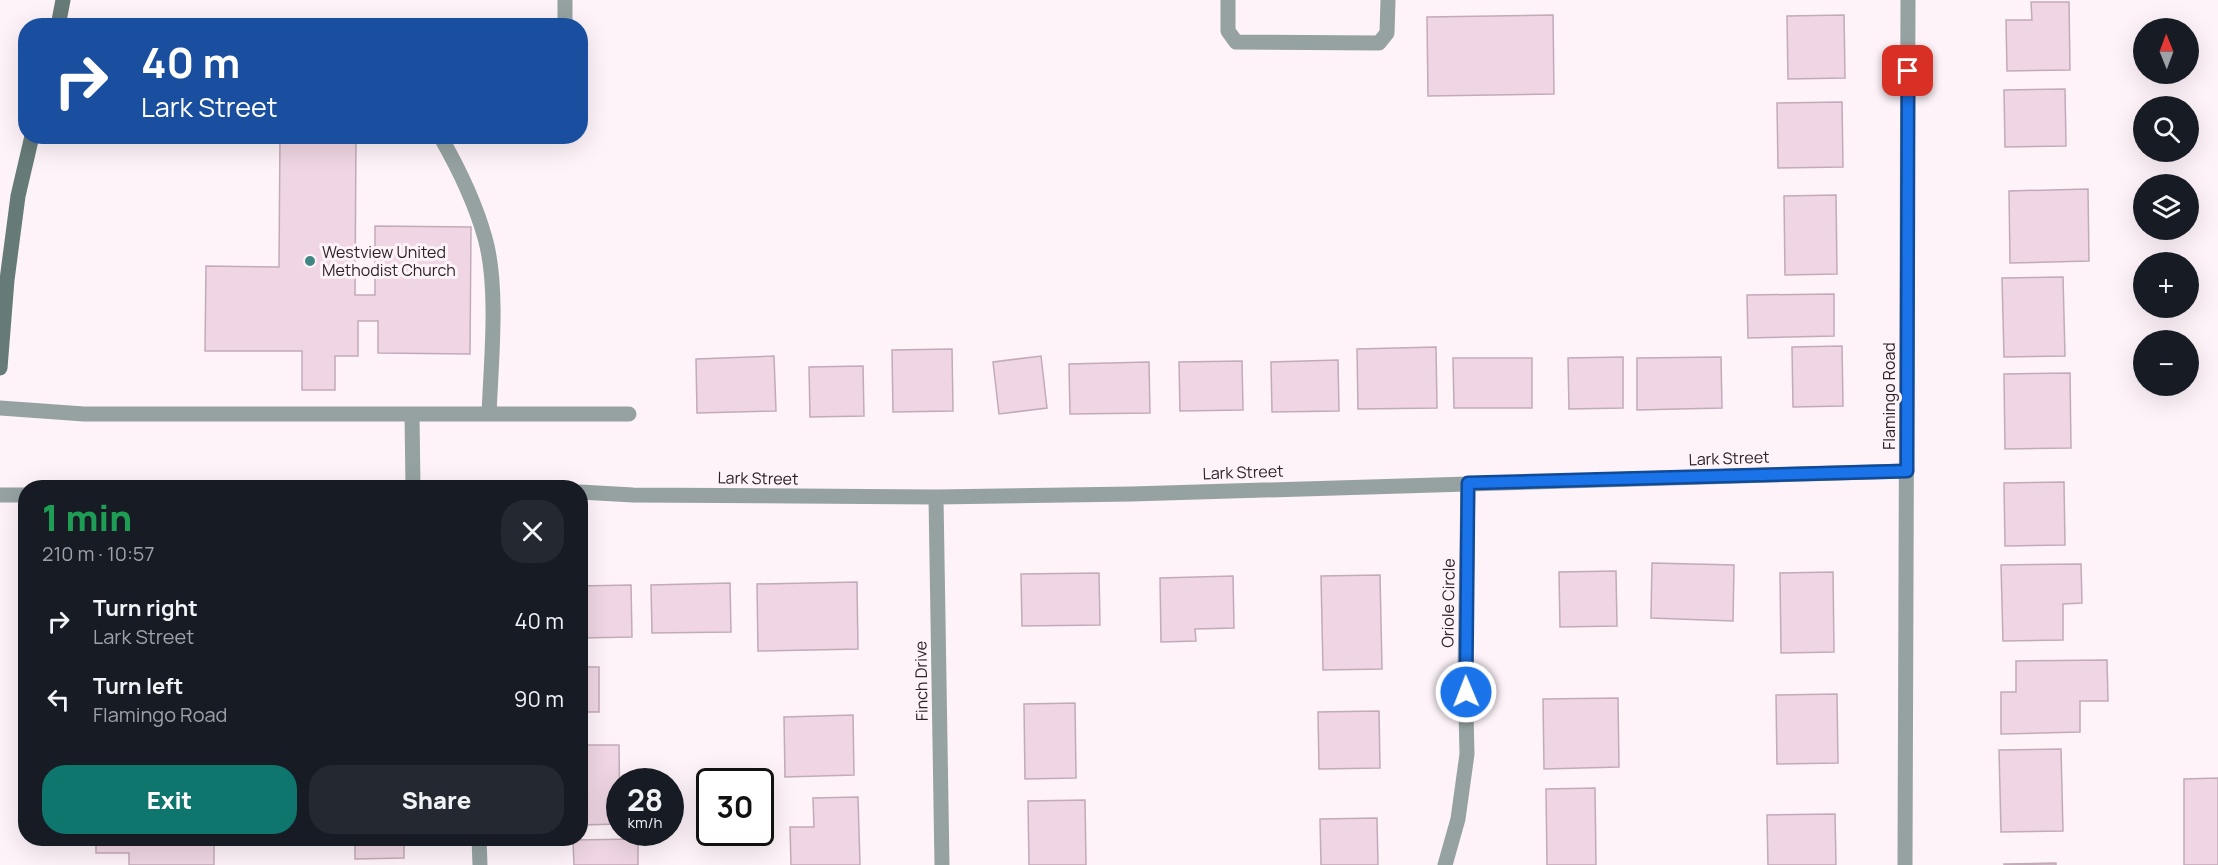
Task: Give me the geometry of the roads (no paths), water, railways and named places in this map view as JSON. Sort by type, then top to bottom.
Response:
[{"type":"street","points":[[60,18],[63,0]]},
{"type":"street","points":[[565,0],[565,18]]},
{"type":"street","points":[[1228,0],[1228,31],[1236,42],[1379,43],[1387,33],[1388,0]]},
{"type":"street","name":"Flamingo Road","points":[[1905,865],[1908,0]]},
{"type":"street","points":[[0,368],[7,280],[17,207],[30,144]]},
{"type":"street","points":[[444,144],[463,177],[486,239],[492,286],[489,414]]},
{"type":"street","points":[[0,408],[84,414],[628,414]]},
{"type":"street","points":[[412,414],[413,480]]},
{"type":"street","name":"Lark Street","points":[[588,492],[633,495],[936,497],[1132,494],[1907,471]]},
{"type":"street","name":"Oriole Circle","points":[[1445,865],[1458,819],[1467,754],[1465,672],[1468,483]]},
{"type":"street","points":[[0,495],[18,495]]},
{"type":"street","name":"Finch Drive","points":[[936,497],[942,865]]},
{"type":"street","points":[[479,846],[480,865]]},
{"type":"place","name":"Westview United Methodist Church","points":[[310,261]]}]
